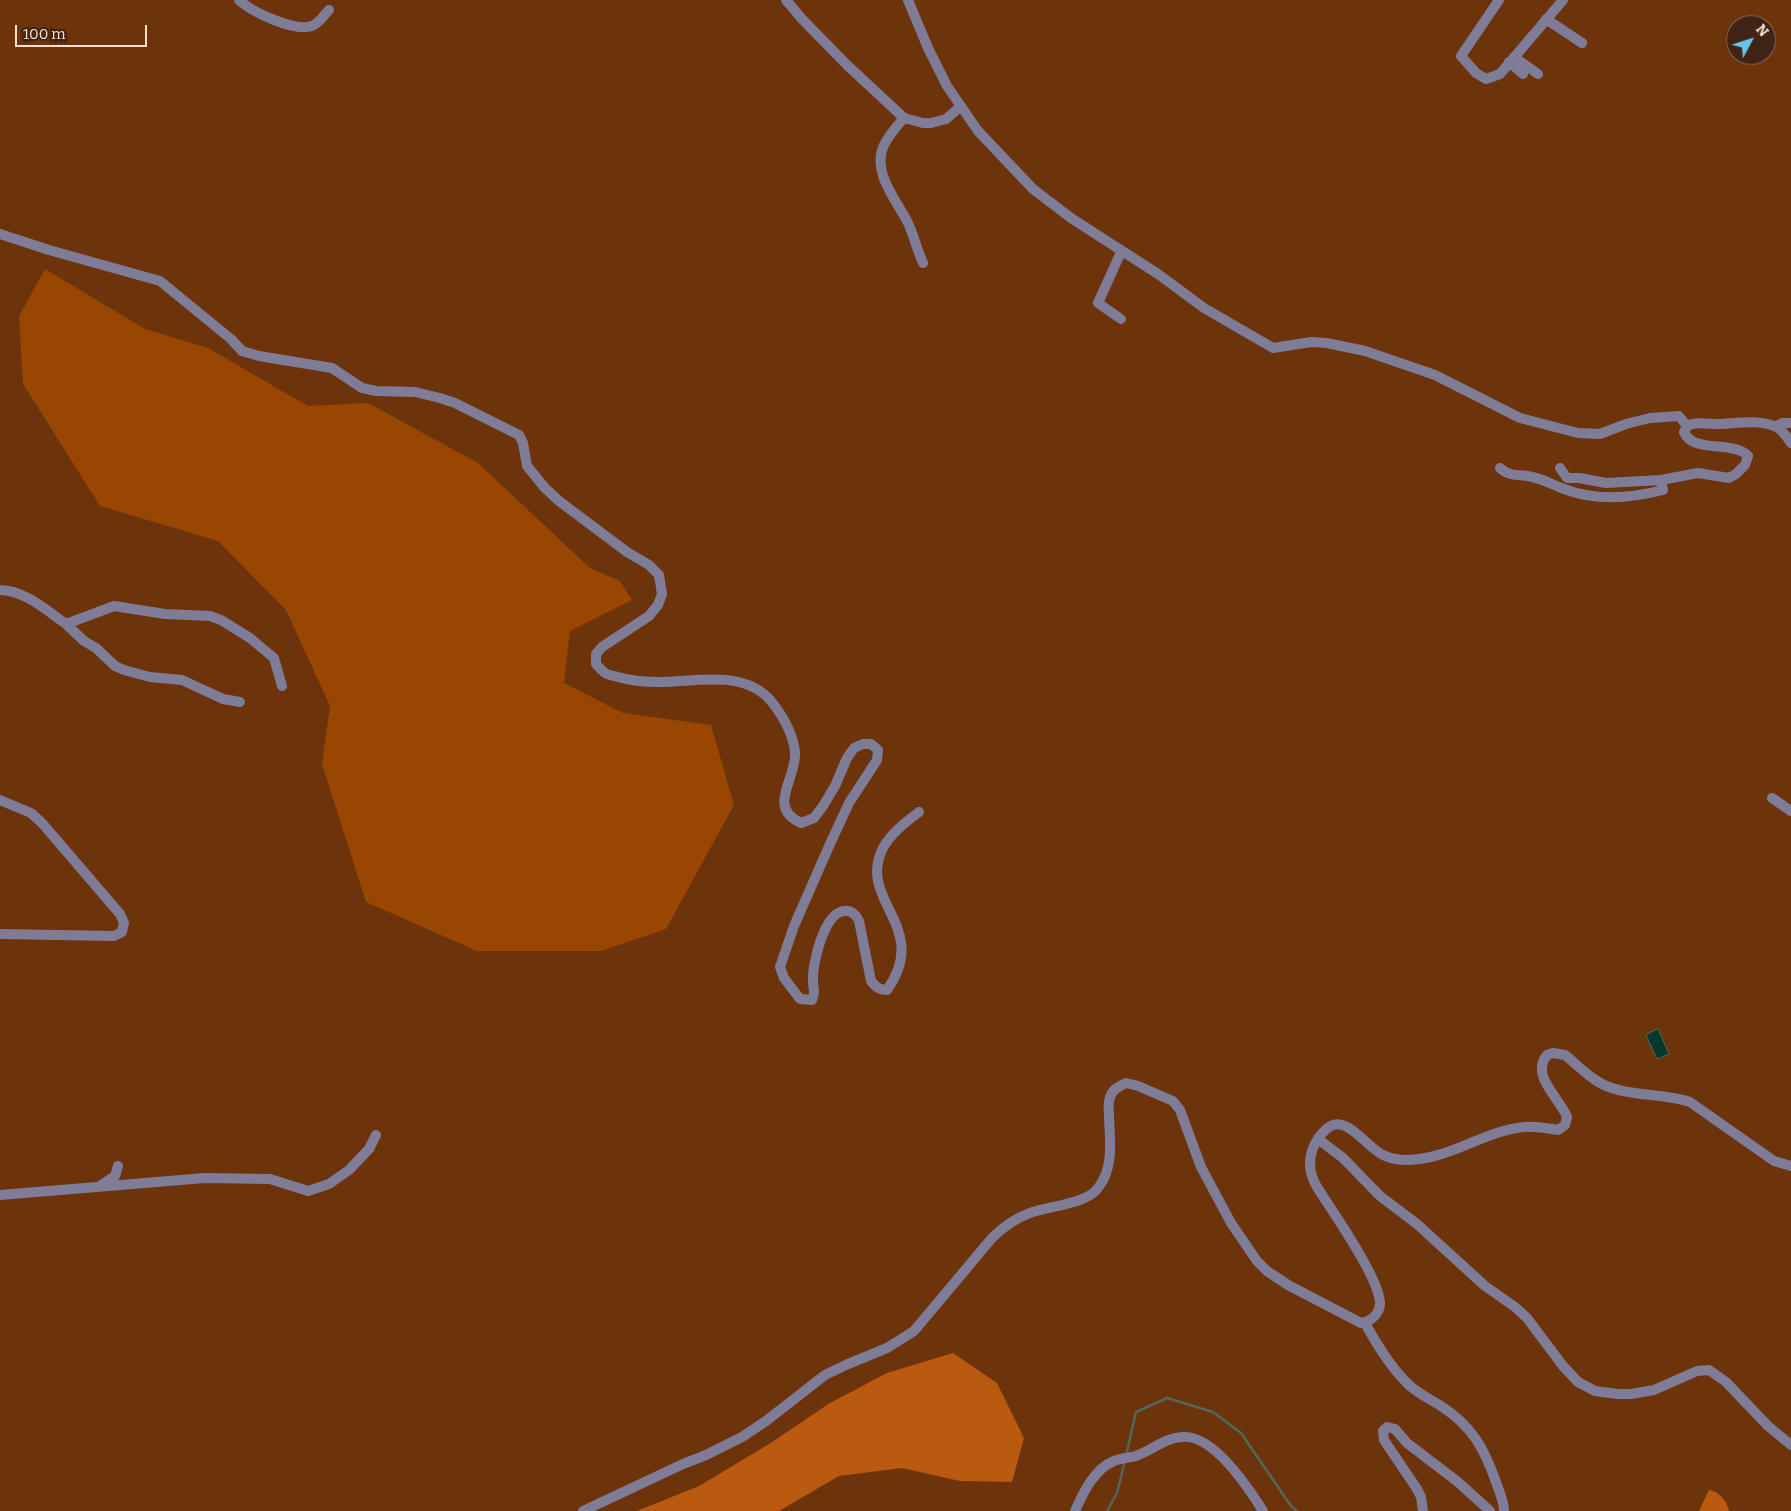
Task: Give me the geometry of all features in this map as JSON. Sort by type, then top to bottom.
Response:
[{"type":"street","points":[[239,0],[253,11],[265,17],[301,27],[312,26],[320,21],[329,10]]},
{"type":"street","points":[[786,0],[847,66],[904,118],[931,123],[946,119],[961,106]]},
{"type":"street","points":[[908,0],[936,67],[961,106],[990,146],[1033,189],[1048,202],[1121,252],[1158,274],[1204,308],[1273,348],[1311,342],[1327,343],[1365,351],[1435,375],[1520,418],[1578,433],[1600,434],[1626,424],[1650,418],[1679,416],[1687,426]]},
{"type":"street","points":[[1499,0],[1461,56],[1476,73],[1486,79],[1500,74],[1563,0]]},
{"type":"street","points":[[1546,19],[1582,43]]},
{"type":"street","points":[[1512,60],[1524,74]]},
{"type":"street","points":[[1512,60],[1538,74]]},
{"type":"street","points":[[904,118],[888,137],[883,147],[880,156],[881,166],[888,190],[909,225],[923,263]]},
{"type":"street","points":[[0,234],[49,250],[160,281],[231,339],[242,351],[259,356],[332,368],[362,388],[376,391],[415,392],[440,398],[455,403],[519,435],[527,466],[545,488],[559,501],[627,552],[649,565],[659,575],[662,594],[658,606],[649,616],[602,647],[596,654],[596,664],[604,673],[626,680],[660,682],[693,679],[735,681],[747,684],[768,698],[785,722],[795,753],[794,765],[784,801],[785,810],[796,820],[801,822],[814,818],[835,786],[847,758],[854,748],[863,744],[871,744],[878,750],[877,760],[849,803],[830,844],[794,926],[780,967],[784,978],[800,999],[812,1000],[814,996],[812,982],[817,949],[832,918],[844,910],[850,911],[859,920],[870,981],[881,990],[887,990],[892,984],[902,962],[902,942],[900,931],[879,885],[878,861],[884,846],[894,833],[919,812]]},
{"type":"street","points":[[1121,252],[1098,302],[1121,318]]},
{"type":"street","points":[[1560,468],[1567,478],[1579,478],[1606,483],[1661,480],[1698,473],[1729,478],[1746,465],[1748,456],[1743,451],[1700,444],[1686,437],[1684,432],[1687,426],[1693,422],[1715,424],[1761,422],[1777,426],[1791,442]]},
{"type":"street","points":[[1777,426],[1782,423],[1791,423]]},
{"type":"street","points":[[1500,468],[1510,475],[1532,476],[1570,491],[1602,497],[1643,495],[1663,490],[1661,480]]},
{"type":"street","points":[[0,590],[20,594],[34,601],[66,624],[84,641],[96,648],[115,666],[150,676],[182,680],[223,699],[240,702]]},
{"type":"street","points":[[66,624],[114,606],[165,614],[210,616],[222,620],[250,638],[274,658],[282,686]]},
{"type":"street","points":[[1772,798],[1791,811]]},
{"type":"street","points":[[0,800],[31,813],[42,823],[120,914],[124,923],[122,932],[114,936],[0,934]]},
{"type":"street","points":[[583,1511],[742,1437],[766,1421],[825,1375],[888,1348],[914,1331],[992,1238],[1003,1228],[1031,1212],[1082,1199],[1092,1194],[1098,1188],[1109,1164],[1111,1148],[1108,1101],[1111,1092],[1126,1084],[1138,1086],[1173,1102],[1180,1110],[1200,1167],[1231,1224],[1258,1261],[1288,1285],[1356,1322],[1366,1323],[1378,1313],[1380,1308],[1379,1294],[1371,1274],[1312,1179],[1310,1172],[1310,1154],[1318,1139],[1327,1128],[1337,1124],[1342,1124],[1354,1131],[1382,1155],[1399,1160],[1414,1160],[1441,1155],[1514,1128],[1542,1126],[1558,1130],[1565,1125],[1567,1117],[1541,1073],[1543,1060],[1547,1055],[1553,1053],[1565,1055],[1593,1078],[1610,1088],[1678,1098],[1690,1102],[1774,1161],[1791,1166]]},
{"type":"street","points":[[0,1195],[205,1178],[270,1179],[308,1191],[329,1184],[350,1170],[369,1149],[376,1136]]},
{"type":"street","points":[[1318,1139],[1343,1158],[1380,1196],[1417,1224],[1485,1286],[1527,1318],[1563,1366],[1578,1382],[1595,1391],[1631,1394],[1654,1390],[1697,1370],[1709,1370],[1726,1382],[1768,1426],[1791,1445]]},
{"type":"street","points":[[95,1188],[110,1181],[115,1176],[118,1166]]},
{"type":"street","points":[[1366,1323],[1377,1344],[1408,1385],[1416,1392],[1447,1410],[1480,1443],[1486,1455],[1504,1511]]},
{"type":"street","points":[[1423,1511],[1421,1497],[1417,1489],[1384,1440],[1383,1431],[1387,1427],[1395,1429],[1407,1443],[1458,1482],[1490,1511]]},
{"type":"street","points":[[1076,1511],[1093,1478],[1114,1461],[1127,1458],[1175,1438],[1191,1437],[1208,1444],[1238,1474],[1250,1489],[1263,1511]]},
{"type":"shaded area","points":[[45,269],[145,329],[208,348],[308,406],[368,403],[478,463],[590,568],[620,581],[632,600],[570,631],[564,683],[623,713],[711,725],[734,805],[666,929],[601,951],[477,951],[366,902],[322,764],[330,706],[286,610],[218,541],[100,506],[23,384],[19,316]]},
{"type":"shaded area","points":[[1658,1029],[1669,1054],[1657,1059],[1646,1035]]},
{"type":"shaded area","points":[[953,1353],[997,1383],[1024,1438],[1012,1482],[960,1481],[902,1468],[839,1476],[779,1511],[637,1511],[699,1486],[769,1444],[830,1403],[887,1373]]},
{"type":"shaded area","points":[[1709,1490],[1716,1492],[1722,1497],[1729,1511],[1699,1511]]},
{"type":"waterway","points":[[1126,1456],[1136,1412],[1167,1398],[1213,1412],[1241,1433],[1291,1506],[1297,1511]]},
{"type":"waterway","points":[[1107,1511],[1117,1493],[1125,1461]]}]
